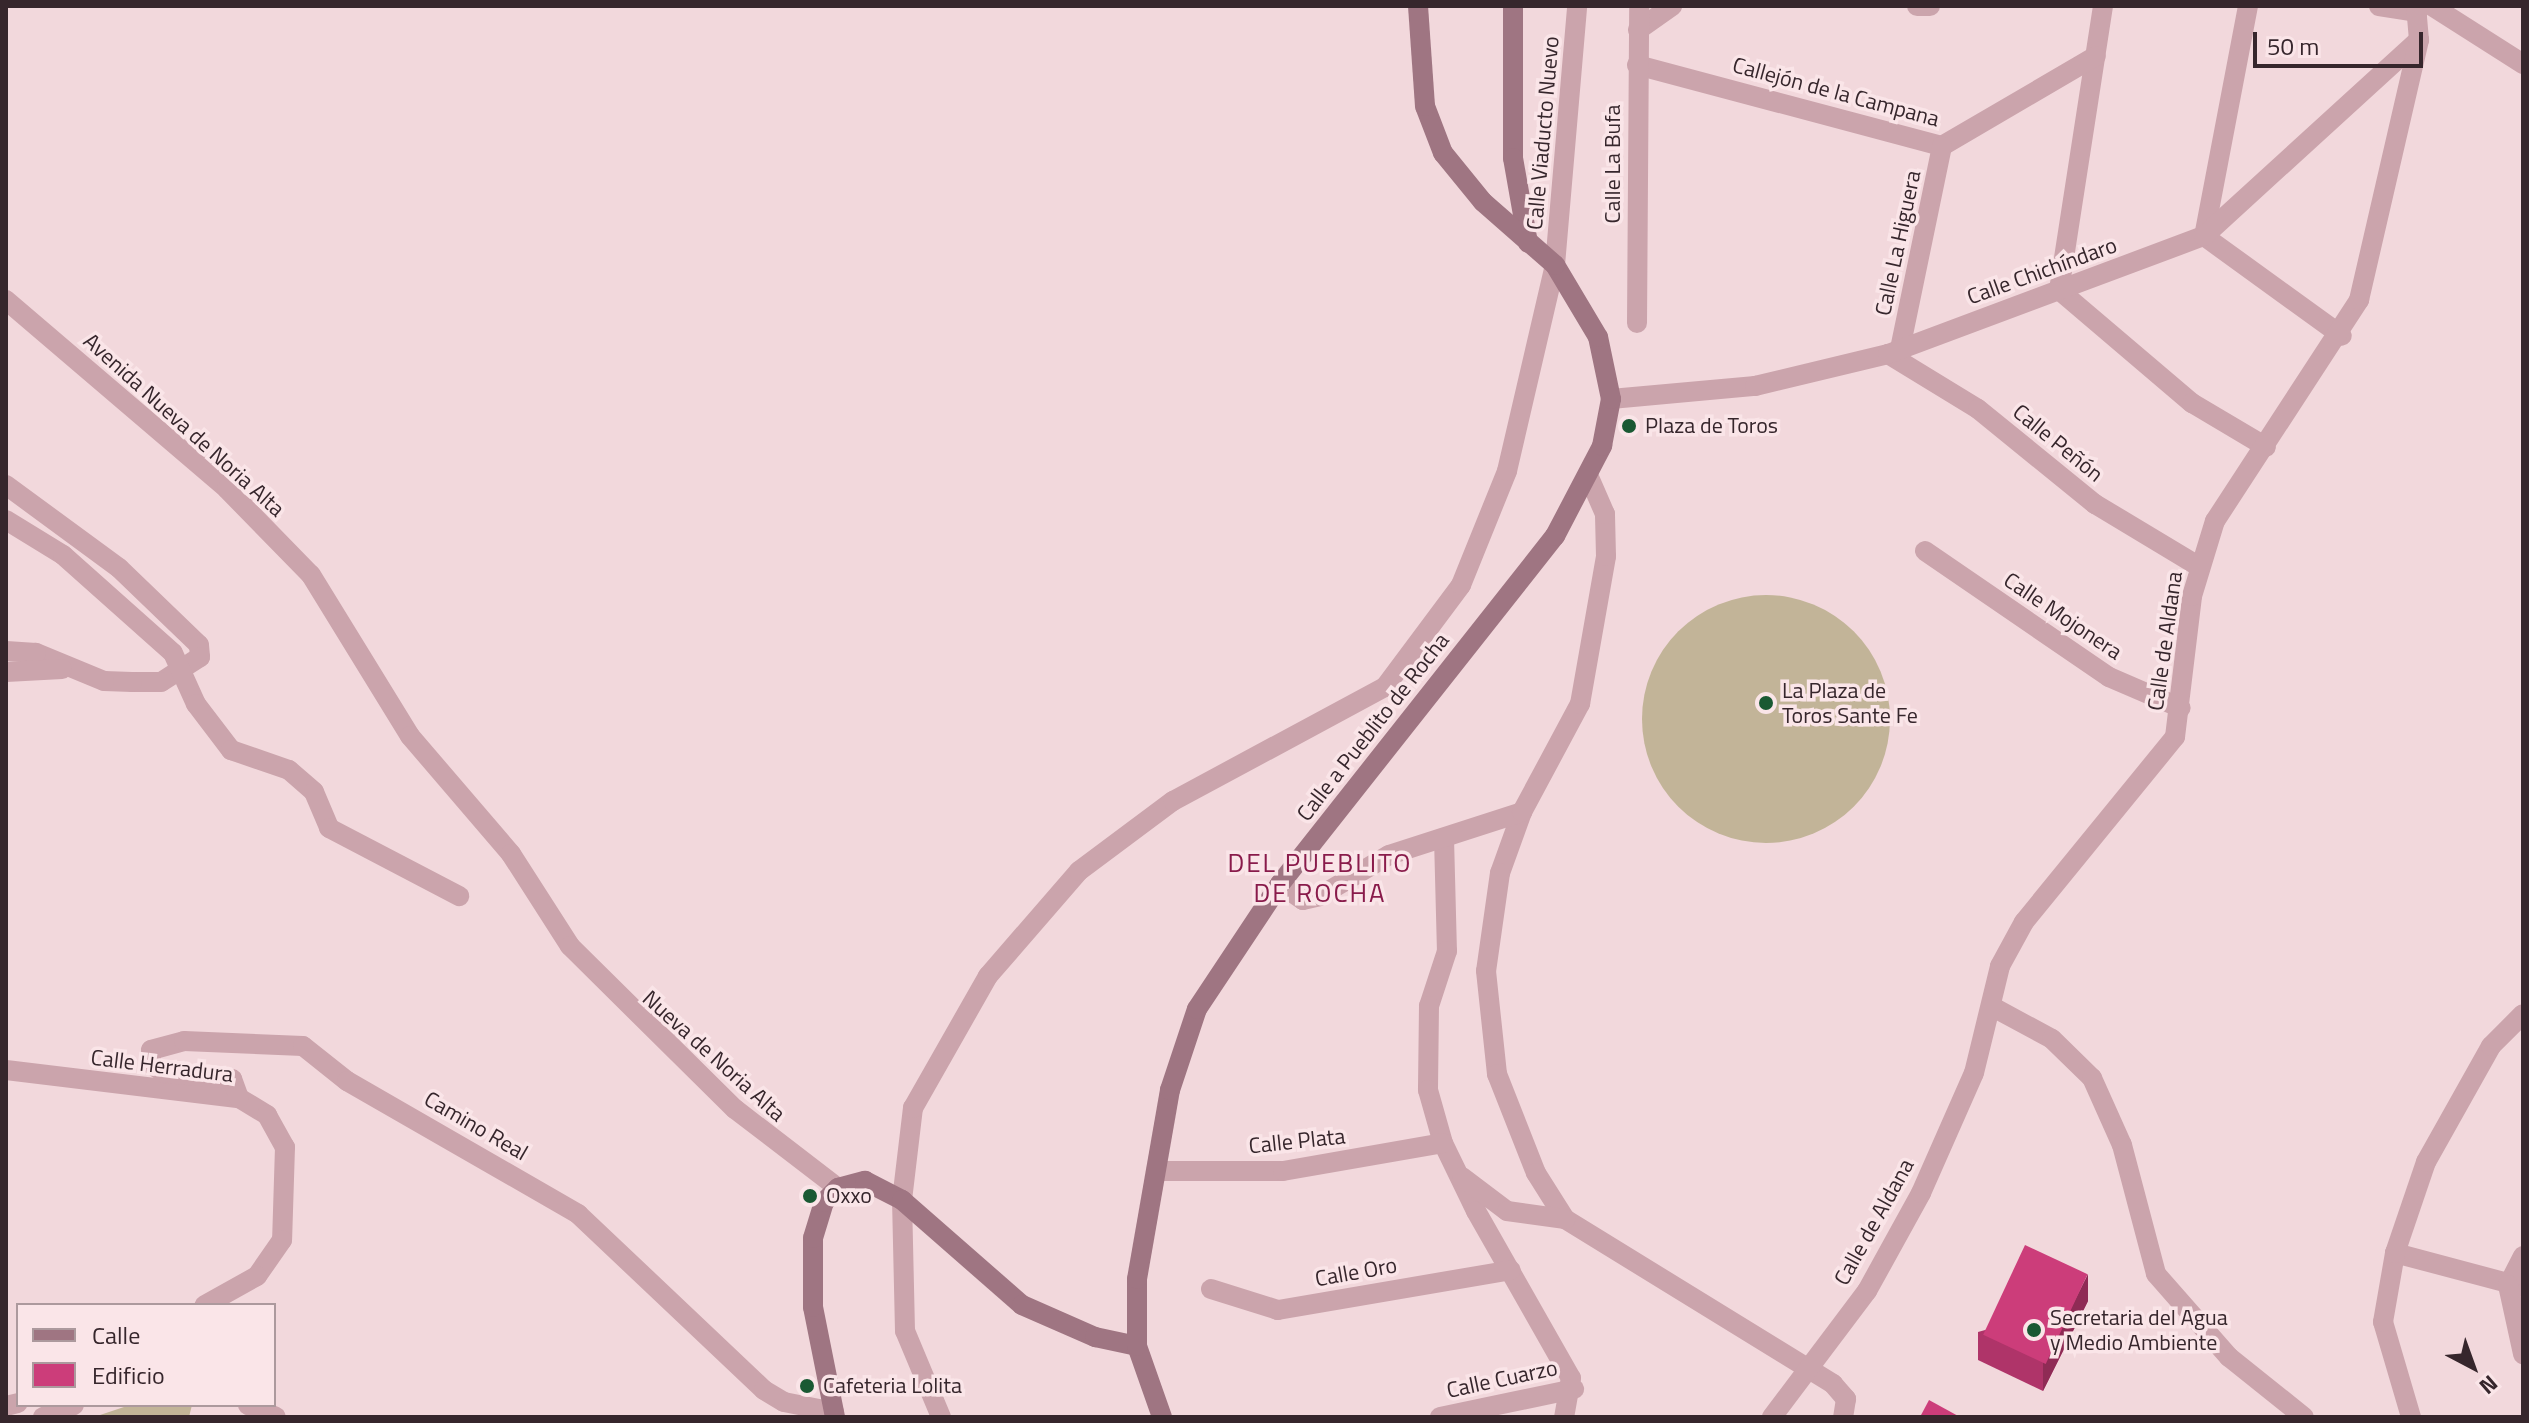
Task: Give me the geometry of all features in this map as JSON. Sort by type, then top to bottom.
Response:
[{"type":"street","name":"Calle a Pueblito de Rocha","points":[[1162,1417],[1137,1346],[1137,1279],[1180,1049],[1197,1009],[1280,884],[1555,536],[1588,475],[1611,399],[1598,337],[1555,265],[1528,243],[1443,153],[1425,106],[1418,6]]},
{"type":"street","points":[[1513,6],[1513,158],[1528,243]]},
{"type":"street","name":"Calle Viaducto Nuevo","points":[[941,1417],[905,1331],[902,1200],[913,1108],[988,976],[1079,871],[1173,801],[1385,687],[1461,585],[1507,471],[1555,265],[1577,6]]},
{"type":"street","name":"Calle La Bufa","points":[[1637,323],[1639,6]]},
{"type":"street","points":[[1638,30],[1672,6]]},
{"type":"street","points":[[1917,6],[1930,6]]},
{"type":"street","points":[[2103,6],[2059,290],[2192,403],[2266,447]]},
{"type":"street","points":[[2248,6],[2204,236],[2342,336]]},
{"type":"street","points":[[2379,6],[2422,8],[2523,64]]},
{"type":"street","name":"Calle de Aldana","points":[[1772,1417],[1867,1291],[1921,1193],[1974,1073],[2000,966],[2024,922],[2084,840],[2154,768],[2175,737],[2200,567],[2215,521],[2342,336],[2384,215],[2419,40],[2422,8]]},
{"type":"street","name":"Calle Chichíndaro","points":[[1611,399],[1755,386],[1894,352],[2204,236],[2419,40]]},
{"type":"street","name":"Callejón de la Campana","points":[[1637,65],[1942,146],[2096,56]]},
{"type":"street","name":"Calle La Higuera","points":[[1894,352],[1942,146]]},
{"type":"street","name":"Avenida Nueva de Noria Alta","points":[[6,300],[227,489],[311,575],[410,736],[511,854],[570,946]]},
{"type":"street","name":"Calle Peñón","points":[[1894,352],[1978,409],[2095,504],[2200,567]]},
{"type":"street","points":[[1565,1219],[1513,1125],[1489,1028],[1486,971],[1500,873],[1522,812],[1580,704],[1606,556],[1605,514],[1588,475]]},
{"type":"street","points":[[6,485],[119,568],[179,623],[199,645],[200,657],[186,671],[161,682],[132,682],[66,669],[6,672]]},
{"type":"street","points":[[6,520],[106,590],[186,671],[196,704],[231,750],[289,770],[314,792],[329,828],[459,896]]},
{"type":"street","name":"Calle Mojonera","points":[[1925,551],[2109,677],[2181,708]]},
{"type":"street","points":[[6,651],[36,653],[66,669]]},
{"type":"street","points":[[1280,884],[1303,900],[1320,896],[1350,872],[1522,812]]},
{"type":"street","points":[[1444,838],[1447,951],[1425,1041],[1443,1143],[1574,1389],[1564,1417]]},
{"type":"street","name":"Nueva de Noria Alta","points":[[570,946],[735,1109],[838,1188]]},
{"type":"street","points":[[1991,1006],[2052,1039],[2092,1078],[2122,1145],[2156,1274],[2229,1357],[2304,1417]]},
{"type":"street","points":[[2411,1417],[2383,1322],[2395,1253],[2426,1162],[2491,1046],[2523,1014]]},
{"type":"street","name":"Camino Real","points":[[239,1098],[232,1079],[164,1073],[151,1064],[151,1050],[184,1041],[303,1046],[347,1081],[578,1214],[764,1390],[784,1402],[835,1414]]},
{"type":"street","name":"Calle Herradura","points":[[6,1070],[239,1098],[267,1115],[285,1147],[282,1240],[257,1276],[209,1303]]},
{"type":"street","name":"Calle Plata","points":[[1156,1171],[1283,1171],[1443,1143]]},
{"type":"street","points":[[1460,1175],[1507,1211],[1565,1219],[1808,1372],[1846,1399],[1843,1417]]},
{"type":"street","points":[[835,1414],[813,1307],[813,1238],[824,1202],[838,1188],[865,1181],[902,1200],[1022,1305],[1095,1337],[1137,1346]]},
{"type":"street","points":[[2395,1253],[2516,1286]]},
{"type":"street","points":[[2523,1256],[2516,1286],[2523,1354]]},
{"type":"street","name":"Calle Oro","points":[[1211,1289],[1278,1310],[1511,1270]]},
{"type":"street","name":"Calle Cuarzo","points":[[1440,1417],[1498,1413],[1574,1389]]},
{"type":"street","points":[[43,1417],[69,1407]]},
{"type":"street","points":[[253,1407],[276,1417]]},
{"type":"shaded area","name":"La Plaza de Toros Sante Fe","points":[[1766,595],[1813,605],[1835,616],[1854,631],[1869,650],[1880,672],[1890,719],[1880,766],[1869,788],[1854,807],[1835,822],[1813,833],[1766,843],[1719,833],[1697,822],[1678,807],[1663,788],[1652,766],[1642,719],[1652,672],[1663,650],[1678,631],[1697,616],[1719,605]]},
{"type":"shaded area","points":[[124,1407],[192,1407],[189,1417],[94,1417]]},
{"type":"building","name":"Secretaria del Agua y Medio Ambiente","points":[[2025,1245],[2088,1274],[2046,1364],[1983,1335]]},
{"type":"building","points":[[1929,1400],[1960,1417],[1920,1417]]},
{"type":"place","name":"Plaza de Toros","points":[[1629,426]]},
{"type":"place","name":"La Plaza de Toros Sante Fe","points":[[1766,703]]},
{"type":"place","name":"Oxxo","points":[[810,1196]]},
{"type":"place","name":"Secretaria del Agua y Medio Ambiente","points":[[2034,1330]]},
{"type":"place","name":"Cafeteria Lolita","points":[[807,1386]]},
{"type":"district","name":"DEL PUEBLITO DE ROCHA","points":[[1320,878]]}]
